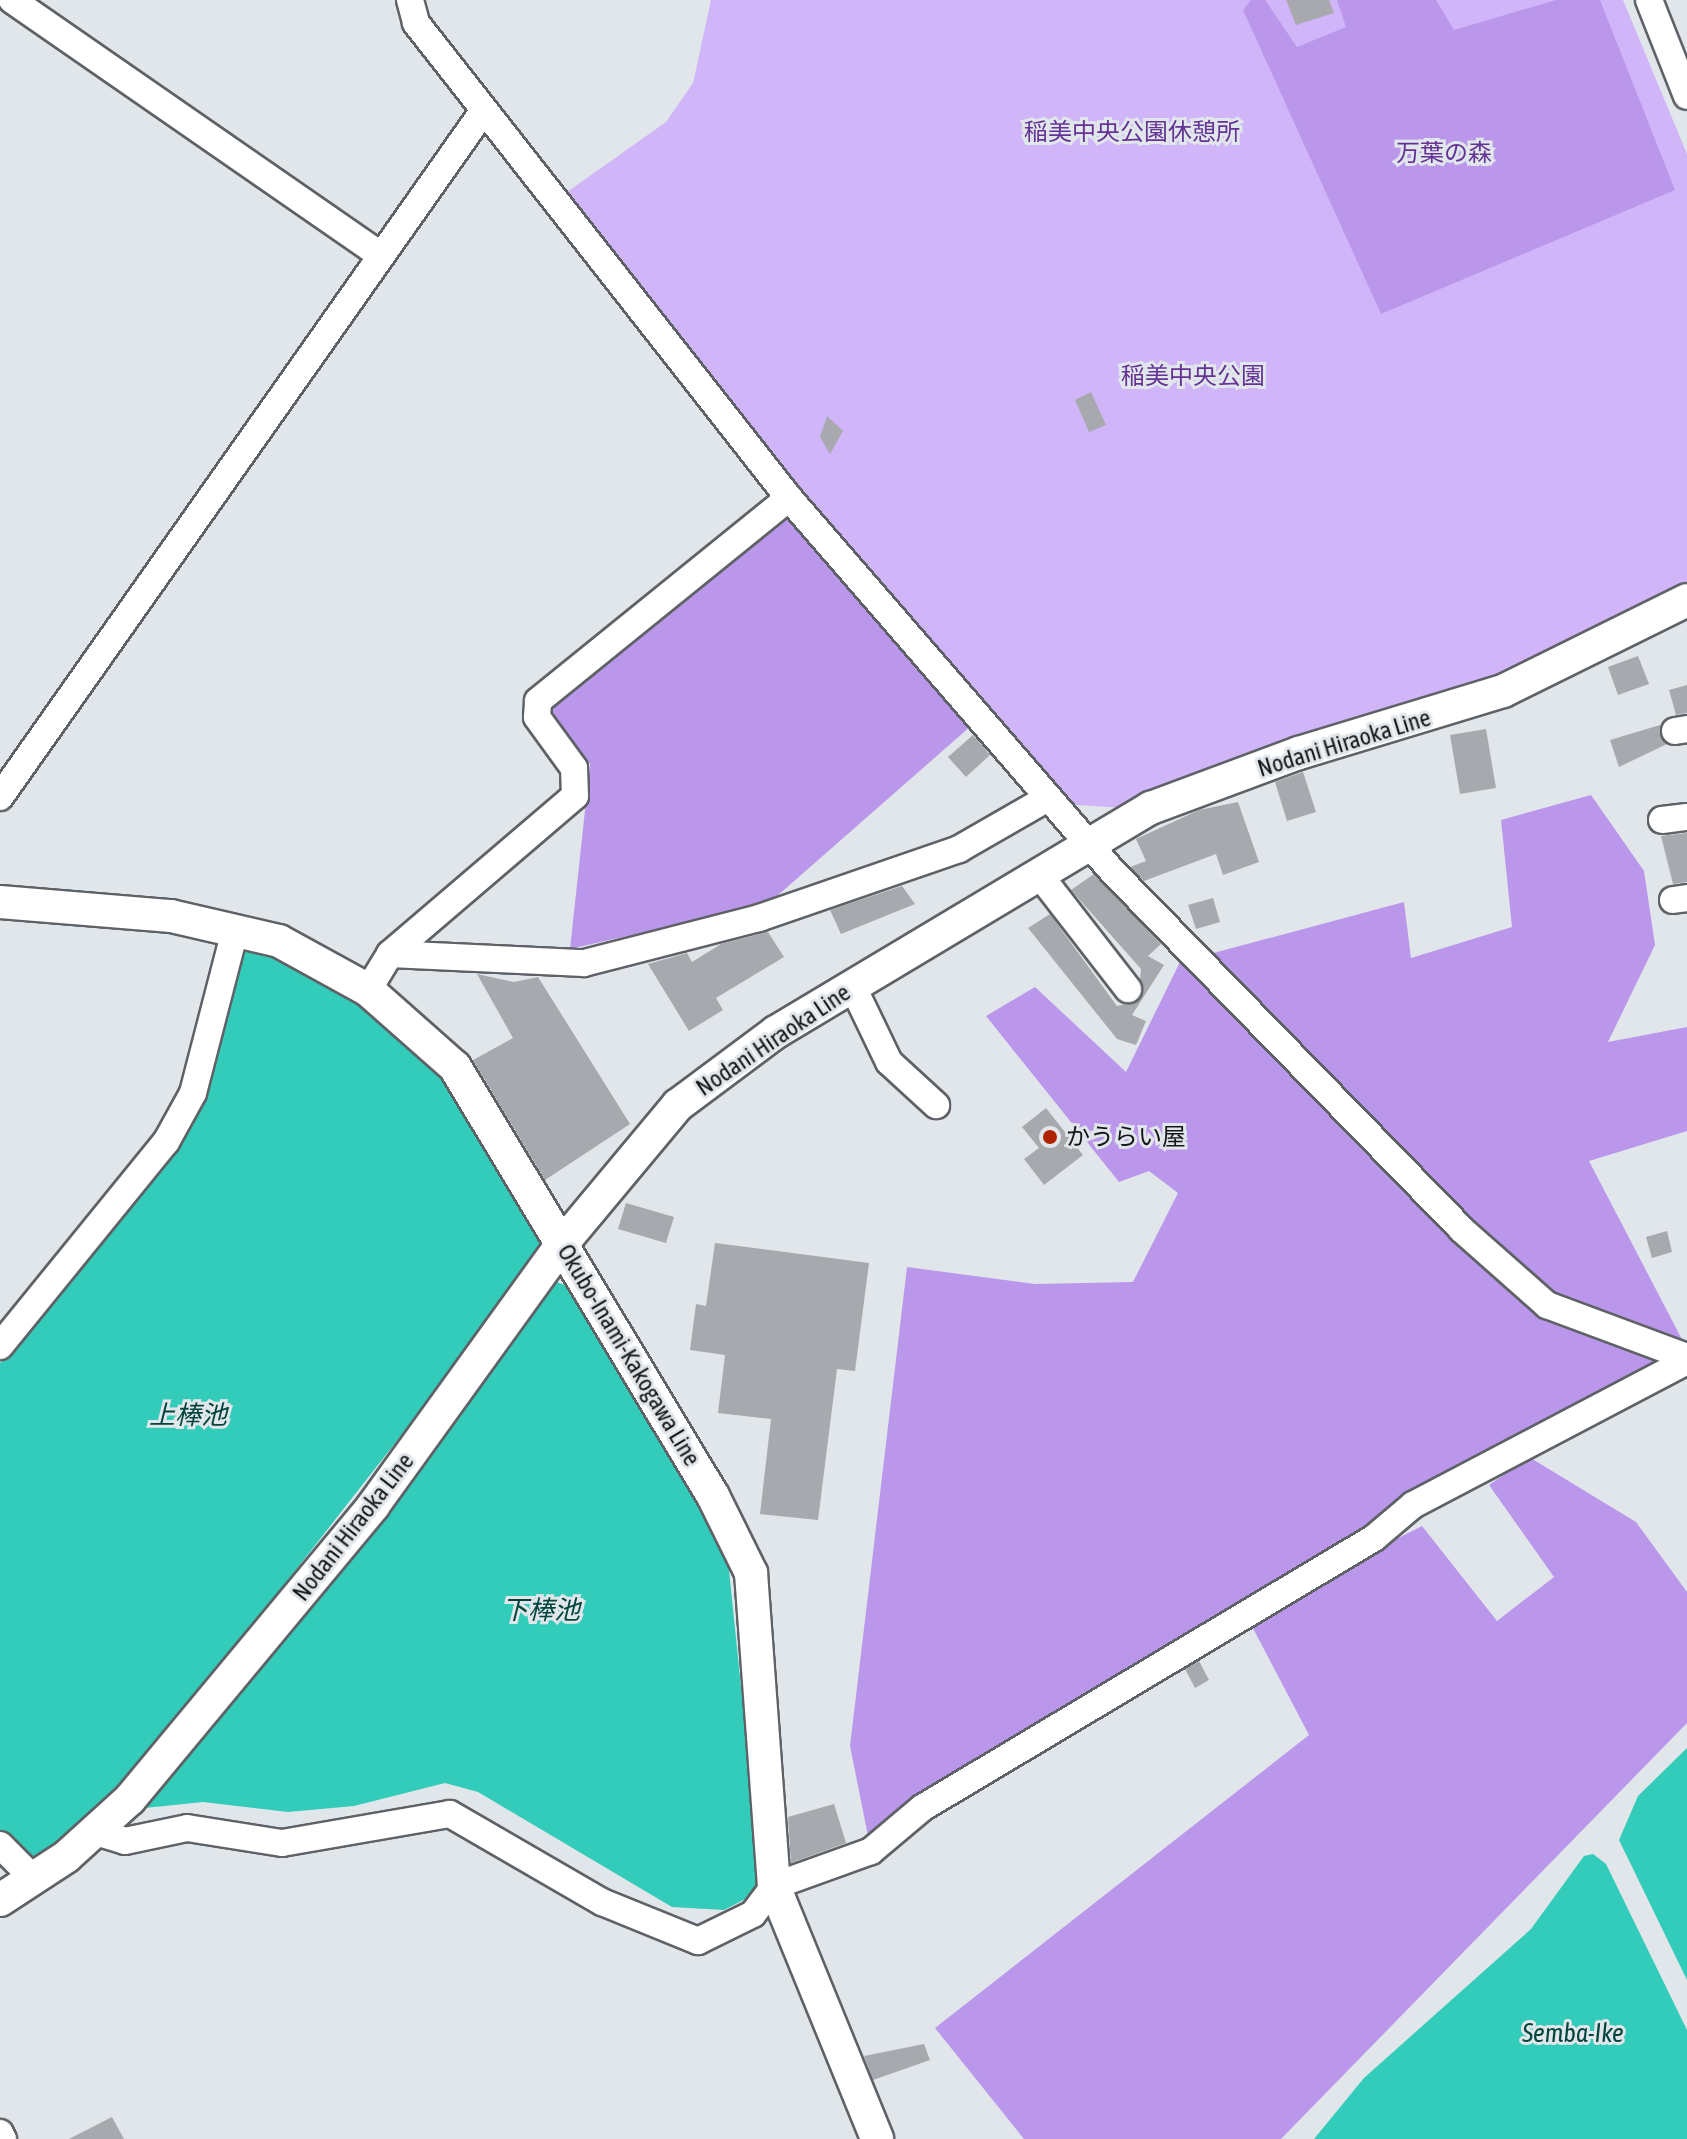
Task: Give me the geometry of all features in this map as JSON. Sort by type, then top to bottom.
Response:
[{"type":"main road","name":"Nodani Hiraoka Line","points":[[0,1900],[35,1880],[96,1832],[373,1506],[562,1244],[678,1105],[852,985],[1090,841],[1151,808],[1299,753],[1503,691],[1687,600]]},
{"type":"main road","name":"Okubo-Inami-Kakogawa Line","points":[[0,902],[171,916],[279,941],[368,990],[455,1067],[562,1244],[751,1573],[774,1886],[877,2139]]},
{"type":"street","points":[[0,6],[3,0]]},
{"type":"street","points":[[12,0],[377,253]]},
{"type":"street","points":[[410,0],[416,23],[789,498],[1046,799],[1090,841],[1402,1170],[1547,1305],[1687,1359]]},
{"type":"street","points":[[1649,0],[1687,96]]},
{"type":"street","points":[[0,797],[377,253],[484,110]]},
{"type":"street","points":[[368,990],[390,954],[575,796],[574,768],[537,717],[538,701],[789,498]]},
{"type":"street","points":[[390,954],[584,963],[759,918],[959,849],[1046,799]]},
{"type":"street","points":[[1038,873],[1128,989]]},
{"type":"street","points":[[0,1346],[166,1142],[193,1093],[235,931]]},
{"type":"street","points":[[852,985],[889,1062],[936,1105]]},
{"type":"street","points":[[96,1832],[125,1841],[187,1828],[282,1843],[450,1814],[602,1902],[698,1941],[753,1914],[774,1886],[871,1851],[922,1808],[1374,1538],[1413,1505],[1687,1359]]},
{"type":"street","points":[[0,1845],[35,1880]]},
{"type":"street","points":[[0,2133],[3,2139]]},
{"type":"green space","name":"稲美中央公園","points":[[711,0],[1623,0],[1687,154],[1687,581],[1498,684],[1262,748],[1125,808],[1062,804],[560,197],[666,122],[693,83]]},
{"type":"green space","name":"万葉の森","points":[[1251,0],[1265,0],[1297,47],[1346,27],[1337,0],[1436,0],[1454,30],[1556,0],[1600,0],[1675,190],[1381,314],[1243,10]]},
{"type":"green space","points":[[791,516],[972,725],[768,904],[570,949],[590,764],[543,708]]},
{"type":"green space","points":[[1591,795],[1644,871],[1655,945],[1608,1042],[1687,1027],[1687,1131],[1589,1161],[1687,1349],[1247,1615],[1422,1526],[1497,1621],[1554,1577],[1489,1485],[1529,1457],[1636,1522],[1687,1592],[1687,1723],[1281,2139],[1024,2139],[935,2028],[1309,1735],[1246,1615],[871,1851],[850,1746],[907,1267],[1035,1284],[1133,1282],[1178,1193],[1149,1171],[1119,1182],[986,1016],[1035,987],[1126,1072],[1180,962],[1404,902],[1411,958],[1512,927],[1501,820]]},
{"type":"water","name":"上棒池","points":[[242,947],[267,952],[386,1017],[459,1087],[543,1240],[460,1360],[126,1787],[36,1860],[0,1832],[0,1363],[167,1164],[201,1099]]},
{"type":"water","name":"下棒池","points":[[556,1282],[574,1288],[728,1560],[761,1882],[753,1895],[724,1910],[672,1907],[478,1792],[445,1783],[354,1806],[288,1812],[203,1802],[145,1808]]},
{"type":"water","points":[[1687,1748],[1687,1980],[1619,1840],[1638,1796]]},
{"type":"water","name":"Semba-Ike","points":[[1593,1854],[1606,1864],[1687,2030],[1687,2139],[1314,2139],[1364,2078],[1531,1929],[1584,1856]]},
{"type":"building","points":[[1286,0],[1329,0],[1334,13],[1296,25]]},
{"type":"building","points":[[1091,392],[1106,425],[1089,432],[1075,400]]},
{"type":"building","points":[[827,416],[843,431],[830,454],[820,437]]},
{"type":"building","points":[[1638,656],[1649,684],[1618,695],[1608,667]]},
{"type":"building","points":[[1687,685],[1687,713],[1676,715],[1669,690]]},
{"type":"building","points":[[1660,725],[1667,744],[1619,767],[1610,740]]},
{"type":"building","points":[[1486,729],[1496,788],[1460,794],[1450,735]]},
{"type":"building","points":[[973,735],[990,755],[966,777],[948,757]]},
{"type":"building","points":[[1303,772],[1316,812],[1287,821],[1275,782]]},
{"type":"building","points":[[1238,802],[1259,862],[1223,875],[1216,854],[1144,881],[1130,867],[1146,861],[1136,839],[1199,810]]},
{"type":"building","points":[[1687,833],[1687,882],[1673,884],[1661,836]]},
{"type":"building","points":[[1094,874],[1161,944],[1148,956],[1164,965],[1132,1015],[1146,1021],[1136,1045],[1117,1039],[1028,928],[1050,914],[1117,1006],[1138,1001],[1141,969],[1071,890]]},
{"type":"building","points":[[902,886],[915,904],[841,934],[830,910]]},
{"type":"building","points":[[1213,898],[1220,922],[1196,929],[1188,905]]},
{"type":"building","points":[[768,932],[784,957],[716,998],[723,1010],[689,1031],[648,964],[687,953],[692,962],[721,944]]},
{"type":"building","points":[[477,974],[514,982],[538,977],[630,1124],[545,1180],[473,1060],[513,1038]]},
{"type":"building","name":"かうらい屋","points":[[1046,1108],[1083,1155],[1044,1185],[1024,1159],[1039,1148],[1022,1127]]},
{"type":"building","points":[[626,1203],[674,1217],[666,1243],[618,1229]]},
{"type":"building","points":[[1667,1231],[1672,1252],[1652,1258],[1646,1237]]},
{"type":"building","points":[[715,1243],[869,1263],[855,1371],[837,1369],[818,1520],[760,1514],[771,1419],[718,1413],[725,1355],[690,1350],[696,1304],[706,1306]]},
{"type":"building","points":[[1199,1661],[1209,1680],[1195,1688],[1185,1669]]},
{"type":"building","points":[[834,1804],[846,1843],[791,1863],[788,1817]]},
{"type":"building","points":[[924,2044],[930,2060],[873,2080],[864,2056]]},
{"type":"building","points":[[112,2117],[124,2139],[69,2139]]},
{"type":"place","name":"かうらい屋","points":[[1050,1137]]},
{"type":"park label","name":"稲美中央公園休憩所","points":[[1132,132]]}]
